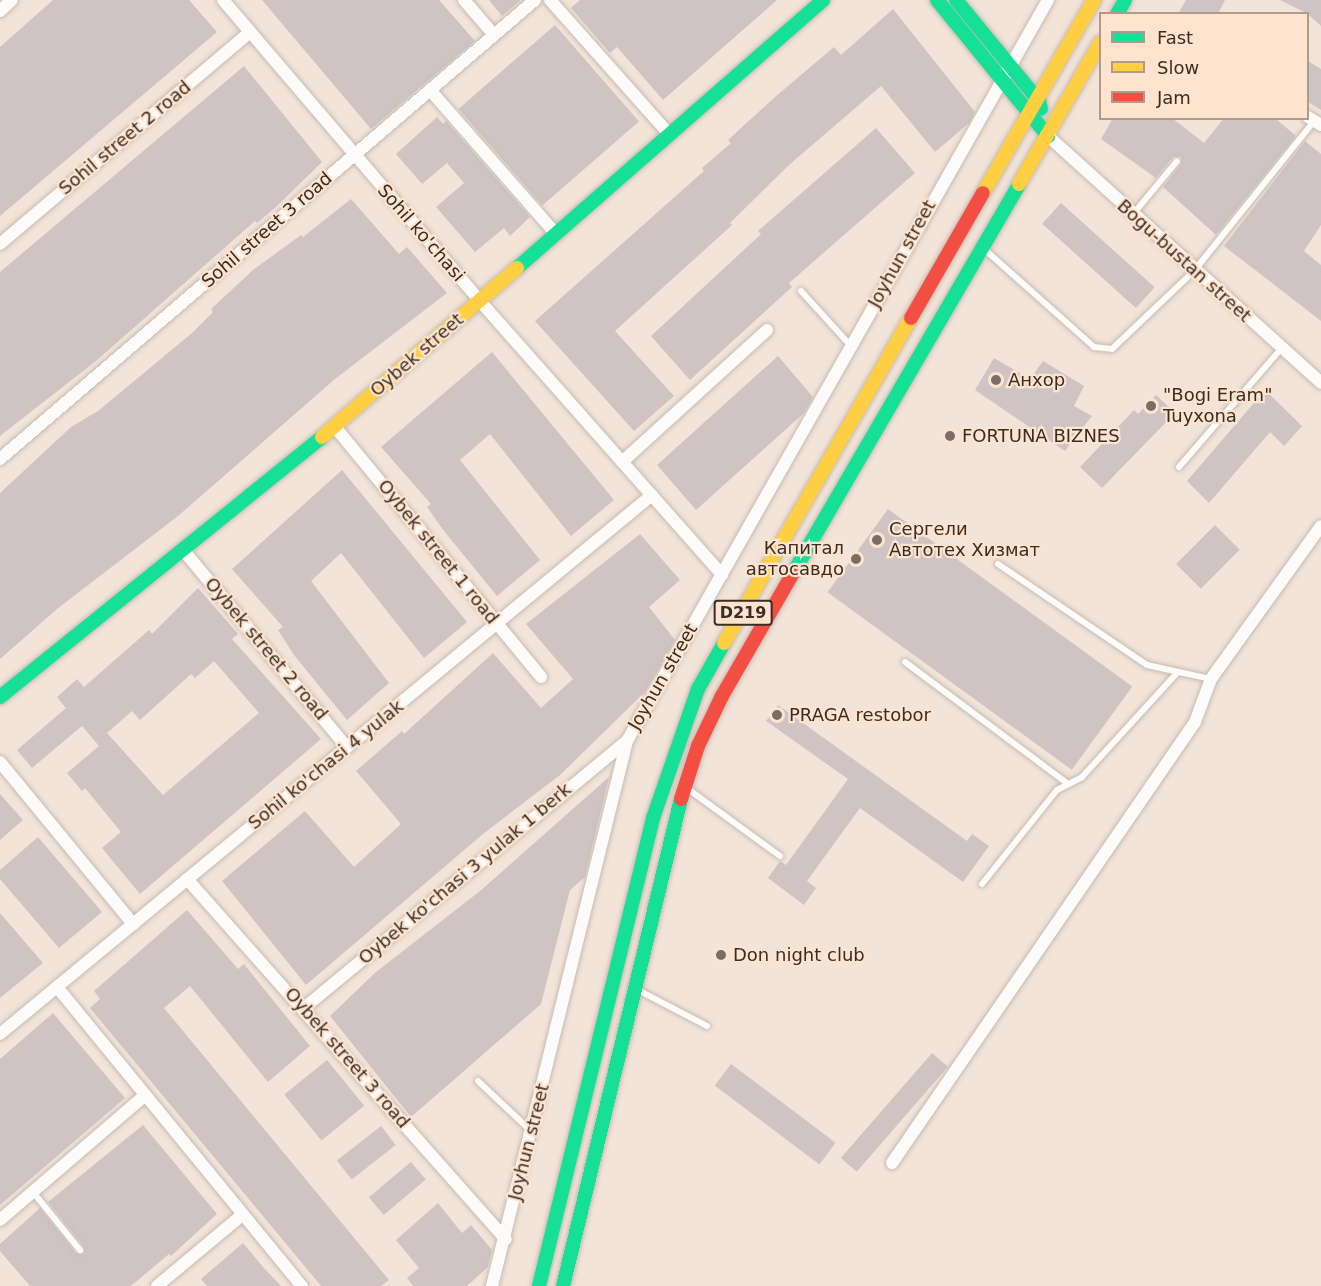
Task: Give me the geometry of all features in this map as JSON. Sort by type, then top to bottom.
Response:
[{"type":"main road","name":"Oybek street","points":[[0,697],[335,427],[823,0]]},
{"type":"main road","points":[[937,0],[1048,136]]},
{"type":"main road","points":[[956,0],[1039,101],[1048,136]]},
{"type":"main road","name":"Joyhun street","points":[[539,1286],[653,818],[677,741],[698,689],[1039,101],[1094,0]]},
{"type":"main road","name":"D219","points":[[562,1286],[634,988],[685,787],[698,746],[722,696],[1099,47]]},
{"type":"street","points":[[0,11],[12,0]]},
{"type":"street","name":"Sohil ko'chasi","points":[[223,0],[479,300],[722,575]]},
{"type":"street","points":[[464,0],[494,35]]},
{"type":"street","name":"Sohil street 3 road","points":[[0,459],[535,0]]},
{"type":"street","points":[[550,0],[669,134]]},
{"type":"street","name":"Joyhun street","points":[[492,1286],[506,1239],[627,741],[1001,78],[1048,0]]},
{"type":"street","name":"Sohil street 2 road","points":[[0,244],[250,32]]},
{"type":"street","points":[[430,90],[555,233]]},
{"type":"street","name":"Bogu-bustan street","points":[[1048,136],[1194,271],[1321,383]]},
{"type":"street","points":[[622,462],[767,330]]},
{"type":"street","name":"Oybek street 1 road","points":[[335,427],[541,677]]},
{"type":"street","name":"Sohil ko'chasi 4 yulak","points":[[0,1034],[498,625],[652,495]]},
{"type":"street","points":[[892,1163],[1195,722],[1211,679],[1321,526]]},
{"type":"street","name":"Oybek street 2 road","points":[[184,551],[347,747]]},
{"type":"street","name":"Oybek ko'chasi 3 yulak 1 berk","points":[[304,1008],[627,741]]},
{"type":"street","points":[[0,762],[133,924]]},
{"type":"street","name":"Oybek street 3 road","points":[[188,879],[506,1239]]},
{"type":"street","points":[[57,987],[302,1286]]},
{"type":"street","points":[[0,1220],[144,1096]]},
{"type":"street","points":[[157,1286],[242,1215]]},
{"type":"lane","points":[[982,248],[1102,350],[1112,349],[1194,271],[1314,121]]},
{"type":"lane","points":[[1133,214],[1177,161]]},
{"type":"lane","points":[[801,291],[851,346]]},
{"type":"lane","points":[[1179,467],[1281,349]]},
{"type":"lane","points":[[998,564],[1147,665],[1211,679]]},
{"type":"lane","points":[[905,662],[1068,784]]},
{"type":"lane","points":[[982,884],[1057,790],[1082,777],[1177,673]]},
{"type":"lane","points":[[685,787],[780,856]]},
{"type":"lane","points":[[634,988],[707,1026]]},
{"type":"lane","points":[[478,1081],[532,1132]]},
{"type":"lane","points":[[33,1191],[80,1250]]},
{"type":"building","points":[[53,0],[189,0],[217,32],[0,216],[0,47]]},
{"type":"building","points":[[262,0],[439,0],[475,41],[371,129]]},
{"type":"building","points":[[489,0],[521,0],[502,16]]},
{"type":"building","points":[[580,0],[777,0],[663,100],[617,47],[610,53],[571,8]]},
{"type":"building","points":[[1186,0],[1225,0],[1219,12],[1179,12]]},
{"type":"building","points":[[1280,0],[1321,0],[1321,26],[1309,15],[1309,12],[1304,12]]},
{"type":"building","points":[[893,9],[975,112],[969,123],[935,152],[881,86],[789,165],[730,223],[732,225],[615,331],[674,396],[634,431],[535,321],[704,171],[702,168],[731,143],[728,140],[775,97],[834,47],[841,55]]},
{"type":"building","points":[[555,25],[639,122],[542,206],[458,109]]},
{"type":"building","points":[[1309,62],[1321,69],[1321,110],[1309,103]]},
{"type":"building","points":[[244,66],[322,162],[278,205],[257,223],[255,221],[96,361],[0,436],[0,272]]},
{"type":"building","points":[[437,117],[443,124],[446,121],[530,217],[510,236],[504,228],[475,252],[436,207],[464,183],[447,163],[422,184],[396,154]]},
{"type":"building","points":[[1112,120],[1175,120],[1204,143],[1222,120],[1277,120],[1296,136],[1216,235],[1163,187],[1181,164],[1181,157],[1173,157],[1156,178],[1101,139]]},
{"type":"building","points":[[876,128],[915,173],[789,283],[792,287],[690,380],[651,336],[761,234],[758,231]]},
{"type":"building","points":[[1305,141],[1321,154],[1321,225],[1304,251],[1321,265],[1321,321],[1224,246]]},
{"type":"building","points":[[351,199],[399,254],[407,247],[447,293],[335,379],[178,516],[57,609],[0,659],[0,493],[71,427],[98,411],[192,333],[213,312],[211,309],[253,270],[301,235],[303,237]]},
{"type":"building","points":[[1061,203],[1155,287],[1136,308],[1042,224]]},
{"type":"building","points":[[492,352],[614,500],[571,536],[490,434],[460,460],[540,560],[497,596],[444,531],[427,507],[431,504],[381,447]]},
{"type":"building","points":[[778,356],[813,397],[804,413],[696,510],[657,465]]},
{"type":"building","points":[[994,358],[1030,379],[1043,361],[1084,386],[1074,406],[1092,416],[1065,451],[975,390]]},
{"type":"building","points":[[1265,390],[1302,426],[1284,446],[1270,432],[1209,503],[1187,481]]},
{"type":"building","points":[[1156,395],[1175,413],[1102,488],[1080,467],[1134,410],[1138,414]]},
{"type":"building","points":[[342,470],[467,622],[424,658],[341,553],[311,581],[389,683],[347,720],[294,655],[278,630],[283,627],[232,569]]},
{"type":"building","points":[[888,509],[1132,687],[1072,770],[827,592]]},
{"type":"building","points":[[1215,525],[1240,550],[1201,589],[1176,564]]},
{"type":"building","points":[[640,534],[680,580],[649,607],[675,640],[646,691],[560,775],[483,834],[306,985],[222,881],[305,811],[354,867],[401,824],[356,771],[402,731],[404,734],[493,653],[541,708],[573,679],[526,624]]},
{"type":"building","points":[[198,588],[238,634],[232,639],[321,739],[140,894],[102,848],[121,832],[85,788],[82,791],[67,773],[99,746],[82,726],[32,768],[17,750],[66,708],[57,697],[77,679],[84,687],[149,630],[152,634]],"holes":[[[214,661],[259,713],[163,795],[107,733],[132,711],[140,720],[191,674],[195,678]]]},
{"type":"building","points":[[778,705],[967,841],[972,834],[989,846],[963,882],[860,808],[807,881],[816,888],[804,905],[768,878],[780,861],[786,865],[848,779],[766,721]]},
{"type":"building","points":[[609,777],[585,877],[570,890],[541,1004],[411,1117],[330,1016],[376,972],[480,891]]},
{"type":"building","points":[[0,794],[23,820],[0,840]]},
{"type":"building","points":[[38,837],[102,912],[59,948],[0,879],[0,870]]},
{"type":"building","points":[[187,910],[238,969],[244,964],[310,1046],[268,1082],[190,986],[164,1008],[389,1280],[381,1286],[321,1286],[90,1008],[100,999],[94,991]]},
{"type":"building","points":[[0,913],[43,963],[0,998]]},
{"type":"building","points":[[53,1013],[125,1098],[0,1205],[0,1059]]},
{"type":"building","points":[[932,1053],[948,1067],[857,1172],[841,1158]]},
{"type":"building","points":[[327,1060],[364,1106],[321,1140],[284,1095]]},
{"type":"building","points":[[731,1064],[836,1143],[819,1164],[715,1086]]},
{"type":"building","points":[[143,1125],[217,1214],[171,1256],[169,1254],[131,1286],[30,1286],[0,1251],[0,1244],[40,1208],[76,1253],[84,1254],[84,1247],[48,1202]]},
{"type":"building","points":[[381,1126],[396,1145],[352,1179],[337,1160]]},
{"type":"building","points":[[411,1162],[426,1180],[384,1215],[369,1197]]},
{"type":"building","points":[[438,1203],[462,1233],[471,1225],[492,1250],[488,1267],[467,1286],[413,1286],[407,1278],[419,1268],[396,1240]]},
{"type":"building","points":[[243,1243],[281,1286],[207,1286],[201,1279]]},
{"type":"traffic: fast","points":[[517,268],[823,0]]},
{"type":"traffic: fast","points":[[937,0],[1048,136]]},
{"type":"traffic: fast","points":[[956,0],[1039,101],[1041,109]]},
{"type":"traffic: fast","points":[[1118,12],[1125,0]]},
{"type":"traffic: fast","points":[[793,573],[1019,184]]},
{"type":"traffic: fast","points":[[0,697],[322,437]]},
{"type":"traffic: fast","points":[[539,1286],[653,818],[698,689],[724,643]]},
{"type":"traffic: fast","points":[[563,1286],[681,799]]},
{"type":"traffic: slow","points":[[983,193],[1094,0]]},
{"type":"traffic: slow","points":[[1019,184],[1099,45]]},
{"type":"traffic: slow","points":[[322,437],[517,268]]},
{"type":"traffic: slow","points":[[724,643],[911,318]]},
{"type":"traffic: jam","points":[[911,318],[983,193]]},
{"type":"traffic: jam","points":[[681,799],[698,746],[722,696],[793,573]]},
{"type":"place","name":"Анхор","points":[[996,380]]},
{"type":"place","name":"\"Bogi Eram\" Tuyxona","points":[[1151,406]]},
{"type":"place","name":"FORTUNA BIZNES","points":[[950,436]]},
{"type":"place","name":"Сергели Автотех Хизмат","points":[[877,540]]},
{"type":"place","name":"Капитал автосавдо","points":[[856,559]]},
{"type":"place","name":"PRAGA restobor","points":[[777,715]]},
{"type":"place","name":"Don night club","points":[[721,955]]}]
